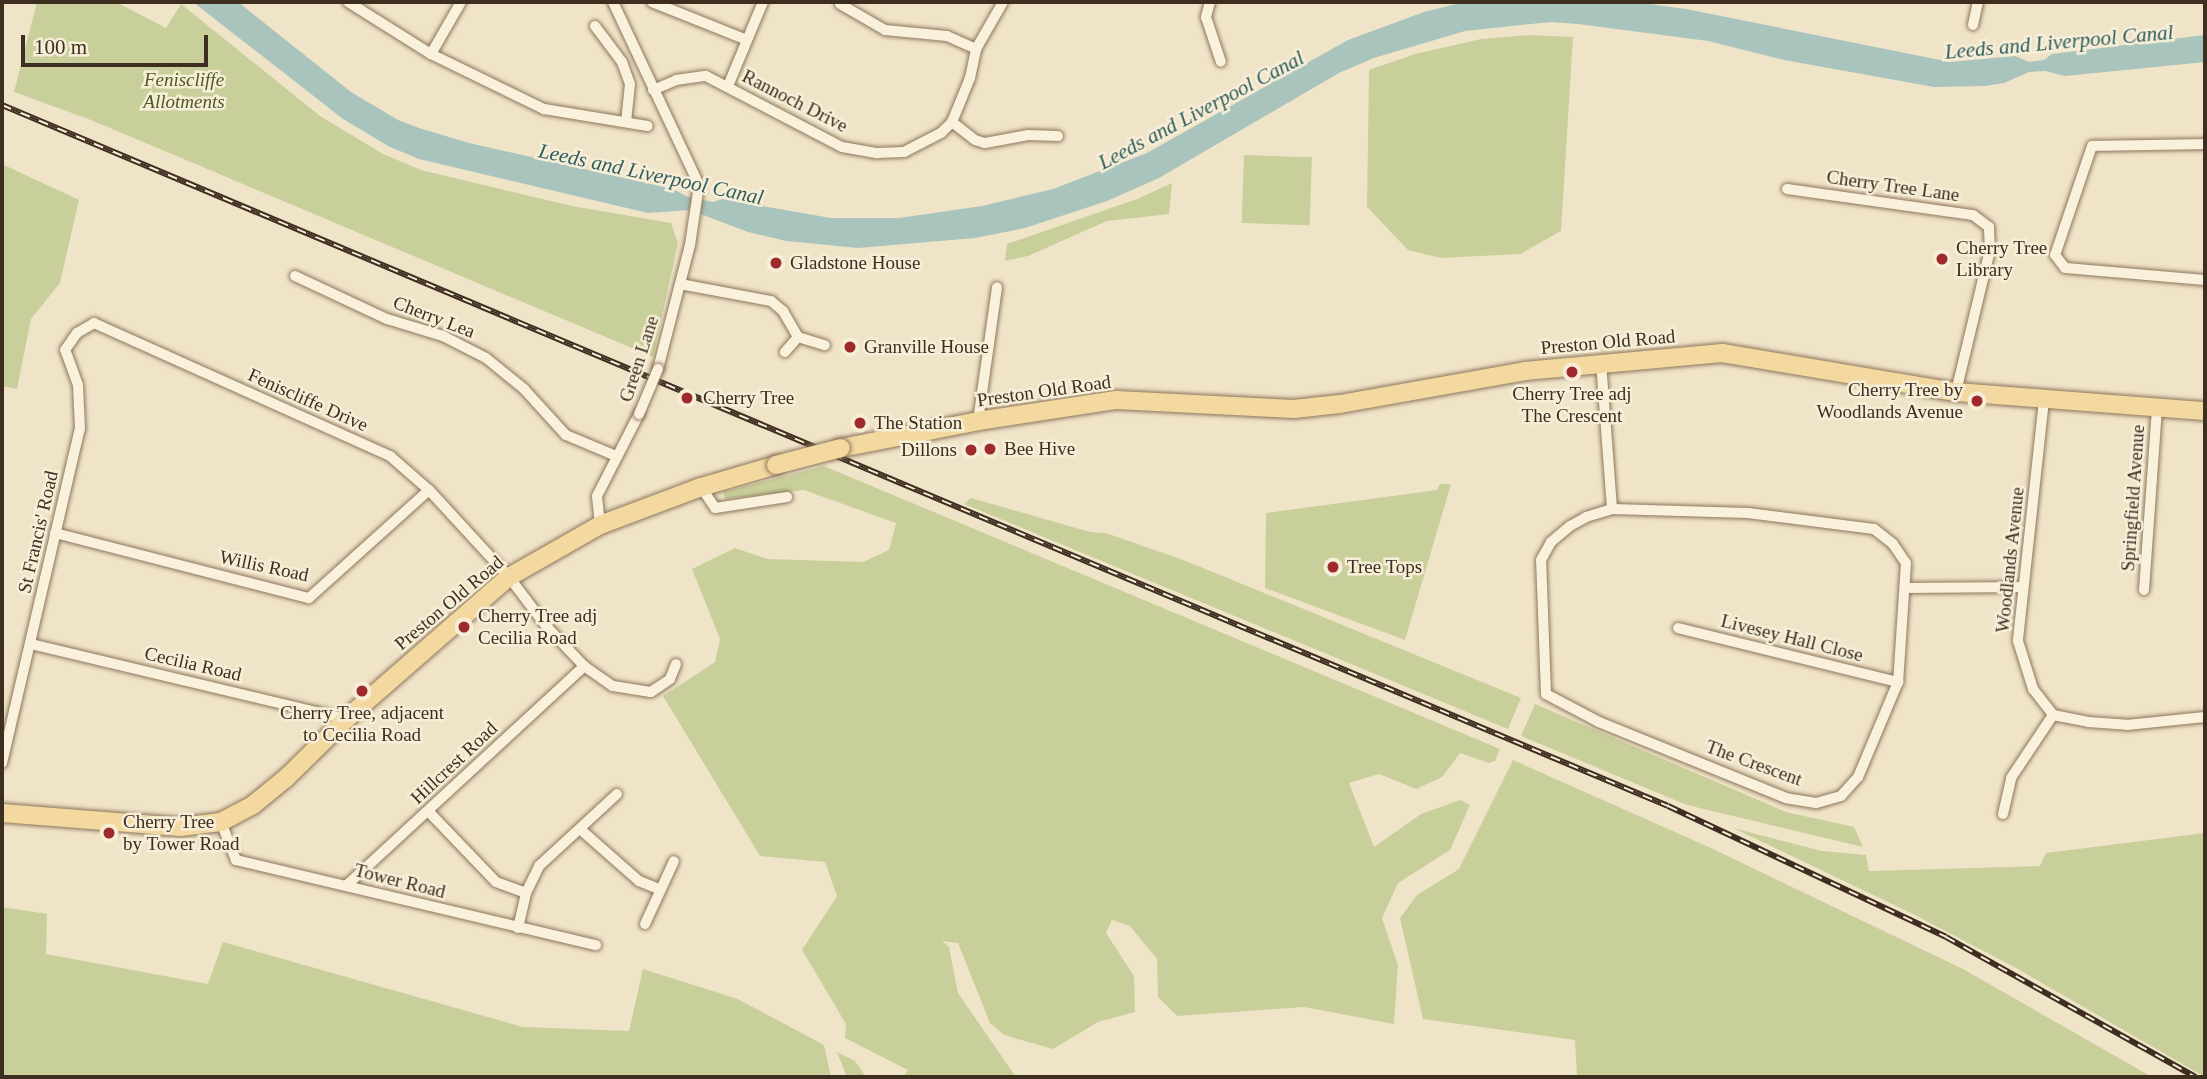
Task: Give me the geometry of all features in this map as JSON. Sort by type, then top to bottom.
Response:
[{"type":"main road","name":"Preston Old Road","points":[[2,813],[180,827],[221,822],[253,805],[286,778],[346,719],[509,577],[600,525],[701,487],[776,465],[978,421],[1116,400],[1306,408],[1513,373],[1601,362],[1722,353],[1956,392],[2205,411]]},
{"type":"street","points":[[348,2],[431,54],[544,109],[648,126]]},
{"type":"street","points":[[431,54],[461,2]]},
{"type":"street","points":[[613,2],[653,90]]},
{"type":"street","points":[[652,2],[747,40]]},
{"type":"street","points":[[728,86],[763,2]]},
{"type":"street","points":[[1003,2],[976,49],[966,88],[952,122],[975,140],[985,143],[1028,135],[1058,136]]},
{"type":"street","points":[[1210,2],[1206,16],[1221,62]]},
{"type":"street","points":[[1973,25],[1978,2]]},
{"type":"street","points":[[840,4],[885,30],[947,36],[976,49]]},
{"type":"street","points":[[595,26],[622,62],[630,84],[626,121]]},
{"type":"street","name":"Rannoch Drive","points":[[653,90],[691,76],[706,76],[821,138],[860,151],[904,152],[923,144],[952,122]]},
{"type":"street","name":"Green Lane","points":[[600,525],[597,496],[639,414],[658,369],[695,220],[699,192],[699,185],[653,90]]},
{"type":"street","points":[[2205,144],[2092,146],[2054,255],[2065,268],[2205,280]]},
{"type":"street","name":"Cherry Tree Lane","points":[[1787,189],[1973,215],[1989,227],[1990,250],[1956,392]]},
{"type":"street","name":"Cherry Lea","points":[[295,276],[387,319],[443,336],[486,358],[524,389],[566,435],[616,456]]},
{"type":"street","points":[[680,284],[718,293],[759,296],[771,301],[783,311],[798,337],[825,345]]},
{"type":"street","points":[[978,421],[997,287]]},
{"type":"street","name":"Feniscliffe Drive","points":[[65,350],[77,333],[94,323],[390,456],[429,490],[509,577],[547,627],[584,666],[613,686],[647,693],[660,689],[670,679],[676,664]]},
{"type":"street","points":[[785,352],[798,337]]},
{"type":"street","name":"St Francis' Road","points":[[2,763],[80,429],[78,385],[65,350]]},
{"type":"street","points":[[1601,362],[1612,509]]},
{"type":"street","name":"Woodlands Avenue","points":[[2044,400],[2018,641],[2033,690],[2053,715]]},
{"type":"street","name":"Springfield Avenue","points":[[2144,590],[2157,408]]},
{"type":"street","points":[[701,487],[715,508],[787,497]]},
{"type":"street","name":"Willis Road","points":[[55,533],[309,597],[429,490]]},
{"type":"street","name":"The Crescent","points":[[1612,509],[1748,513],[1874,529],[1893,544],[1906,564],[1898,682],[1858,777],[1841,796],[1816,803],[1786,798],[1599,722],[1546,694],[1541,560],[1551,542],[1570,526],[1586,517],[1612,509]]},
{"type":"street","points":[[1906,588],[2023,587]]},
{"type":"street","name":"Livesey Hall Close","points":[[1678,628],[1898,682]]},
{"type":"street","name":"Cecilia Road","points":[[31,644],[346,719]]},
{"type":"street","name":"Hillcrest Road","points":[[347,886],[584,666]]},
{"type":"street","points":[[2003,814],[2011,778],[2053,715],[2088,722],[2127,725],[2205,717]]},
{"type":"street","points":[[519,928],[526,893],[539,866],[617,794]]},
{"type":"street","points":[[428,811],[496,882],[526,893]]},
{"type":"street","name":"Tower Road","points":[[221,822],[236,860],[596,945]]},
{"type":"street","points":[[580,829],[639,881],[659,889]]},
{"type":"street","points":[[645,924],[674,861]]},
{"type":"green space","name":"Feniscliffe Allotments","points":[[37,2],[116,2],[166,28],[181,4],[320,116],[383,154],[421,170],[572,206],[671,223],[678,243],[653,357],[91,120],[14,92]]},
{"type":"green space","points":[[1530,35],[1573,37],[1561,231],[1520,254],[1441,258],[1408,250],[1367,207],[1369,70],[1415,54],[1481,39]]},
{"type":"green space","points":[[1244,155],[1312,157],[1310,225],[1242,223]]},
{"type":"green space","points":[[2,164],[79,200],[60,283],[31,319],[17,389],[2,386]]},
{"type":"green space","points":[[1172,183],[1169,214],[1107,221],[1028,256],[1005,261],[1007,244],[1137,199]]},
{"type":"green space","points":[[824,466],[1500,749],[1495,761],[1489,763],[1460,753],[1442,777],[1416,789],[1379,774],[1349,783],[1374,847],[1421,814],[1460,800],[1470,805],[1450,850],[1398,883],[1382,918],[1398,965],[1394,1024],[1304,1007],[1177,1016],[1158,997],[1157,959],[1130,926],[1112,920],[1106,933],[1134,976],[1135,1012],[1098,1022],[1053,1049],[1004,1035],[990,1023],[958,943],[942,941],[949,947],[958,993],[1016,1077],[903,1077],[908,1070],[845,1038],[846,1024],[802,950],[837,896],[825,862],[760,856],[663,696],[715,662],[720,639],[692,569],[735,548],[768,559],[863,562],[889,550],[896,523],[804,490],[725,499],[723,492]]},
{"type":"green space","points":[[1440,484],[1451,484],[1405,640],[1265,588],[1266,513],[1437,490]]},
{"type":"green space","points":[[971,498],[1090,532],[1106,533],[1186,561],[1521,698],[1508,729],[964,504]]},
{"type":"green space","points":[[1535,704],[1786,812],[1854,827],[1863,847],[1687,805],[1521,736]]},
{"type":"green space","points":[[1513,760],[1711,848],[1963,969],[2152,1077],[1577,1077],[1575,1040],[1423,1019],[1400,918],[1417,895],[1459,869]]},
{"type":"green space","points":[[1733,828],[1822,851],[1866,855],[1869,871],[2040,866],[2046,853],[2205,833],[2205,1077],[2016,968],[1913,914]]},
{"type":"green space","points":[[2,907],[47,914],[46,954],[208,984],[223,942],[523,1027],[629,1031],[643,969],[738,999],[824,1045],[831,1077],[2,1077]]},
{"type":"green space","points":[[837,1052],[855,1061],[866,1077],[847,1077]]},
{"type":"water","points":[[193,2],[238,2],[351,92],[398,120],[419,128],[469,143],[673,189],[686,196],[713,202],[722,199],[831,218],[899,218],[982,206],[1053,189],[1147,153],[1348,40],[1424,12],[1464,2],[1635,2],[1686,9],[1950,62],[2015,56],[2029,62],[2044,60],[2052,54],[2205,35],[2205,62],[2065,76],[2045,71],[2029,72],[2004,83],[1985,86],[1934,87],[1784,60],[1708,41],[1578,24],[1551,22],[1465,31],[1374,58],[1339,73],[1159,178],[1107,201],[1025,228],[975,238],[858,248],[786,241],[748,232],[690,210],[648,213],[419,159],[390,147],[343,119]]},
{"type":"railway","points":[[2,105],[1668,806],[1946,937],[2195,1077]]},
{"type":"place","name":"Cherry Tree Library","points":[[1942,259]]},
{"type":"place","name":"Gladstone House","points":[[776,263]]},
{"type":"place","name":"Granville House","points":[[850,347]]},
{"type":"place","name":"Cherry Tree adj The Crescent","points":[[1572,372]]},
{"type":"place","name":"Cherry Tree","points":[[687,398]]},
{"type":"place","name":"Cherry Tree by Woodlands Avenue","points":[[1977,401]]},
{"type":"place","name":"The Station","points":[[860,423]]},
{"type":"place","name":"Bee Hive","points":[[990,449]]},
{"type":"place","name":"Dillons","points":[[971,450]]},
{"type":"place","name":"Tree Tops","points":[[1333,567]]},
{"type":"place","name":"Cherry Tree adj Cecilia Road","points":[[464,627]]},
{"type":"place","name":"Cherry Tree, adjacent to Cecilia Road","points":[[362,691]]},
{"type":"place","name":"Cherry Tree by Tower Road","points":[[109,833]]},
{"type":"water label","name":"Leeds and Liverpool Canal","points":[[2059,42]]},
{"type":"water label","name":"Leeds and Liverpool Canal","points":[[1201,110]]},
{"type":"water label","name":"Leeds and Liverpool Canal","points":[[651,174]]}]
